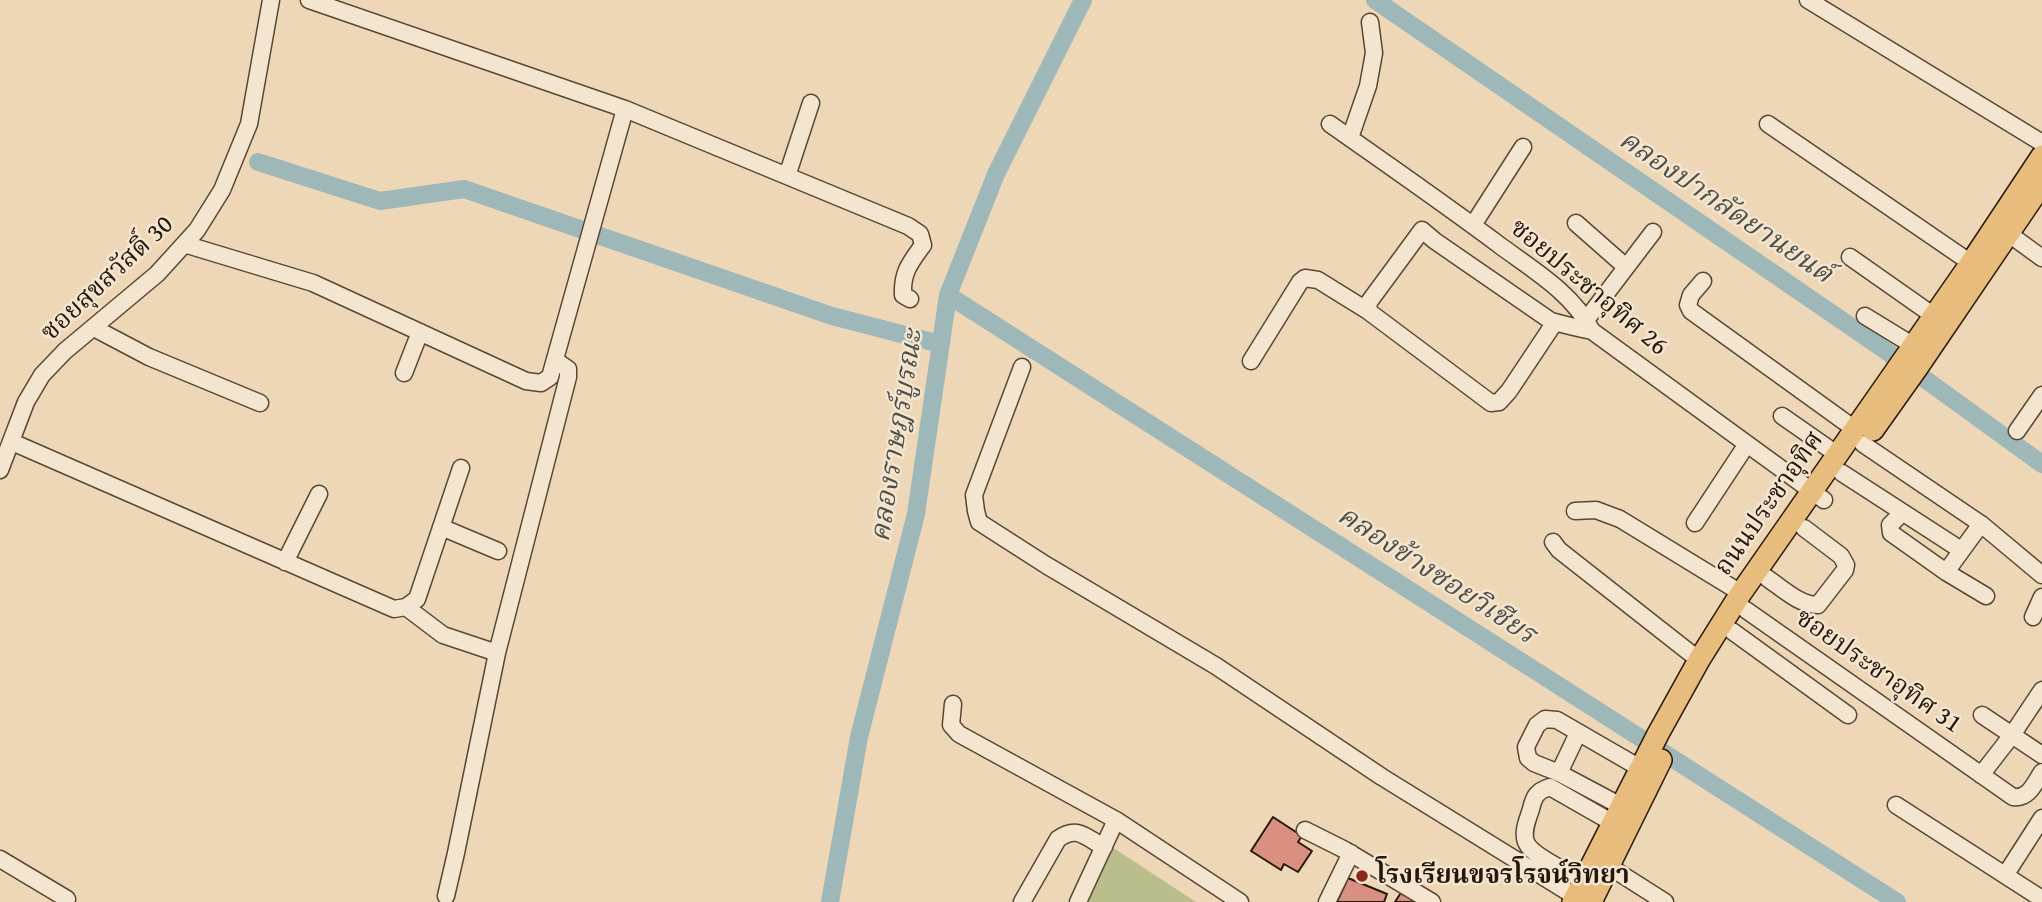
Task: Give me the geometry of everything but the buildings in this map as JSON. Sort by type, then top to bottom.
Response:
[{"type":"main road","name":"ถนนประชาอุทิศ","points":[[1581,895],[1602,862],[1699,660],[1744,602],[2002,230],[2042,156]]},
{"type":"main road","name":"ถนนประชาอุทิศ","points":[[1907,366],[1934,316],[1971,263],[2042,184]]},
{"type":"main road","name":"ถนนประชาอุทิศ","points":[[1602,862],[1617,814],[1732,631],[1744,602],[1767,578],[1804,528],[1818,496]]},
{"type":"street","name":"ซอยสุขสวัสดิ์ 30","points":[[0,470],[26,402],[42,375],[65,351],[157,274],[197,230],[222,190],[249,124],[271,0]]},
{"type":"street","points":[[309,0],[625,109],[908,226],[920,234],[923,246],[907,268],[902,282],[903,295],[910,299]]},
{"type":"street","points":[[1808,0],[2042,143]]},
{"type":"street","points":[[1350,138],[1368,86],[1374,53],[1370,23]]},
{"type":"street","points":[[787,176],[811,103]]},
{"type":"street","points":[[184,244],[313,283],[526,381],[541,383],[550,377],[625,109]]},
{"type":"street","name":"ซอยประชาอุทิศ 26","points":[[1331,124],[1553,285],[1571,301],[1589,325],[1818,496]]},
{"type":"street","points":[[1768,124],[1971,263]]},
{"type":"street","points":[[1473,225],[1523,147]]},
{"type":"street","points":[[1576,223],[1626,267]]},
{"type":"street","points":[[1368,311],[1368,302],[1375,291],[1422,230],[1551,321],[1589,325],[1626,267],[1653,232]]},
{"type":"street","points":[[2002,230],[2042,258]]},
{"type":"street","points":[[1850,257],[1934,316]]},
{"type":"street","points":[[1251,361],[1305,278],[1318,280],[1368,311],[1491,402],[1499,402],[1509,391],[1555,322]]},
{"type":"street","points":[[1703,281],[1691,295],[1688,304],[1692,311],[1859,437],[1981,524],[2042,575]]},
{"type":"street","points":[[1865,316],[1907,366]]},
{"type":"street","points":[[94,328],[149,356],[260,403]]},
{"type":"street","points":[[404,373],[420,332]]},
{"type":"street","points":[[446,896],[498,653],[568,377],[568,369],[555,360]]},
{"type":"street","points":[[1022,367],[974,495],[979,522],[1216,666],[1382,777],[1581,895]]},
{"type":"street","points":[[2017,431],[2037,414],[2042,396]]},
{"type":"street","points":[[1782,416],[1902,513],[1961,550]]},
{"type":"street","points":[[12,442],[394,609],[406,607],[416,599],[461,468]]},
{"type":"street","points":[[1695,523],[1747,444]]},
{"type":"street","points":[[285,562],[319,494]]},
{"type":"street","name":"ซอยประชาอุทิศ 31","points":[[1575,512],[1596,510],[1620,519],[1744,602],[2013,797],[2021,798],[2027,795],[2042,772]]},
{"type":"street","points":[[1902,513],[1890,525],[1891,533],[1946,572],[1986,596]]},
{"type":"street","points":[[1946,572],[1981,524]]},
{"type":"street","points":[[441,527],[498,551]]},
{"type":"street","points":[[1767,578],[1802,602],[1818,605],[1845,570],[1846,565],[1841,556],[1804,528]]},
{"type":"street","points":[[1553,542],[1559,550],[1699,660]]},
{"type":"street","points":[[2032,617],[2042,597]]},
{"type":"street","points":[[406,607],[443,635],[498,653]]},
{"type":"street","points":[[1732,631],[1848,715]]},
{"type":"street","points":[[1981,775],[2042,690]]},
{"type":"street","points":[[953,705],[951,725],[959,734],[1116,820],[1240,902]]},
{"type":"street","points":[[1982,715],[2042,755]]},
{"type":"street","points":[[1617,814],[1559,772],[1528,758],[1526,747],[1537,725],[1545,719],[1556,720],[1578,733],[1656,751]]},
{"type":"street","points":[[1559,772],[1578,733]]},
{"type":"street","points":[[1581,895],[1526,844],[1525,832],[1534,795],[1541,789],[1550,787],[1617,814]]},
{"type":"street","points":[[1896,805],[2042,899]]},
{"type":"street","points":[[2006,874],[2039,813]]},
{"type":"street","points":[[1078,902],[1116,820]]},
{"type":"street","points":[[1306,830],[1351,853],[1432,902]]},
{"type":"street","points":[[1022,902],[1058,839],[1067,832],[1075,831],[1104,847]]},
{"type":"street","points":[[1327,902],[1351,853]]},
{"type":"street","points":[[0,859],[67,899]]},
{"type":"street","points":[[1602,862],[1665,902]]},
{"type":"green space","points":[[1112,847],[1196,902],[1086,902]]},
{"type":"waterway","name":"คลองราษฎร์บูรณะ","points":[[830,902],[859,737],[916,514],[948,295],[996,174],[1083,0]]},
{"type":"waterway","name":"คลองปากลัดยานยนต์","points":[[1375,0],[1882,348],[2042,464]]},
{"type":"waterway","points":[[258,162],[380,201],[464,189],[832,316],[940,344]]},
{"type":"waterway","name":"คลองข้างซอยวิเชียร","points":[[948,295],[1897,902]]},
{"type":"place","name":"โรงเรียนขจรโรจน์วิทยา","points":[[1362,876]]}]
